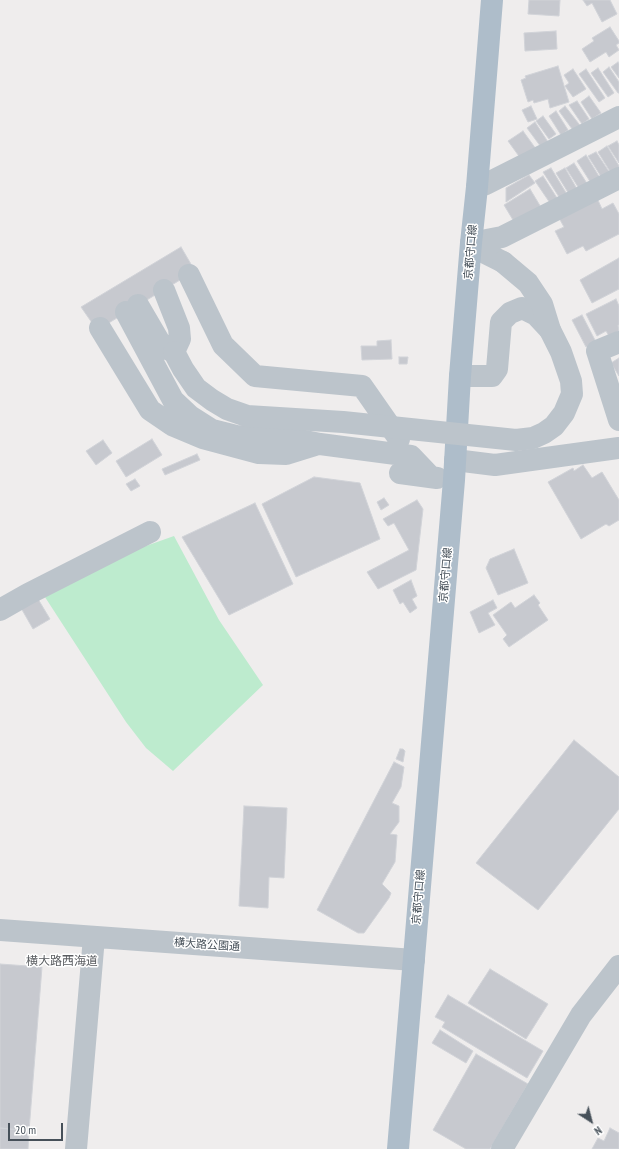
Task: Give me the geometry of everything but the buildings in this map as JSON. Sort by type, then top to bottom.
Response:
[{"type":"main road","name":"京都守口線","points":[[398,1149],[454,470],[460,376],[492,0]]},
{"type":"street","points":[[477,187],[486,184],[619,117]]},
{"type":"street","points":[[471,243],[502,237],[619,178]]},
{"type":"street","points":[[144,301],[177,346],[183,368],[196,388],[212,400],[228,409],[247,416],[343,422],[516,440],[533,438],[554,426],[564,413],[572,394],[571,381],[567,366],[550,330],[542,304],[528,283],[503,262],[481,251],[471,243]]},
{"type":"street","points":[[144,301],[186,301],[188,328],[177,346]]},
{"type":"street","points":[[144,301],[157,393],[181,419],[203,438],[259,453],[286,454],[320,444]]},
{"type":"street","points":[[144,301],[173,400],[190,416],[212,430],[236,436],[300,440],[320,444],[406,465],[431,477],[454,470],[619,448]]},
{"type":"street","points":[[144,301],[223,345],[255,376],[362,386],[406,465]]},
{"type":"street","points":[[460,376],[492,376],[497,370],[502,322],[510,313],[522,308],[536,315],[550,330]]},
{"type":"street","points":[[619,342],[597,351],[619,420]]},
{"type":"street","points":[[0,610],[28,594],[150,532]]},
{"type":"street","name":"横大路公園通","points":[[0,930],[414,960]]},
{"type":"street","points":[[76,1149],[94,937]]},
{"type":"street","points":[[502,1149],[582,1014],[619,966]]},
{"type":"green space","points":[[174,536],[219,620],[263,685],[173,771],[146,748],[126,722],[43,594],[143,547]]},
{"type":"district","name":"横大路西海道","points":[[62,962]]}]
